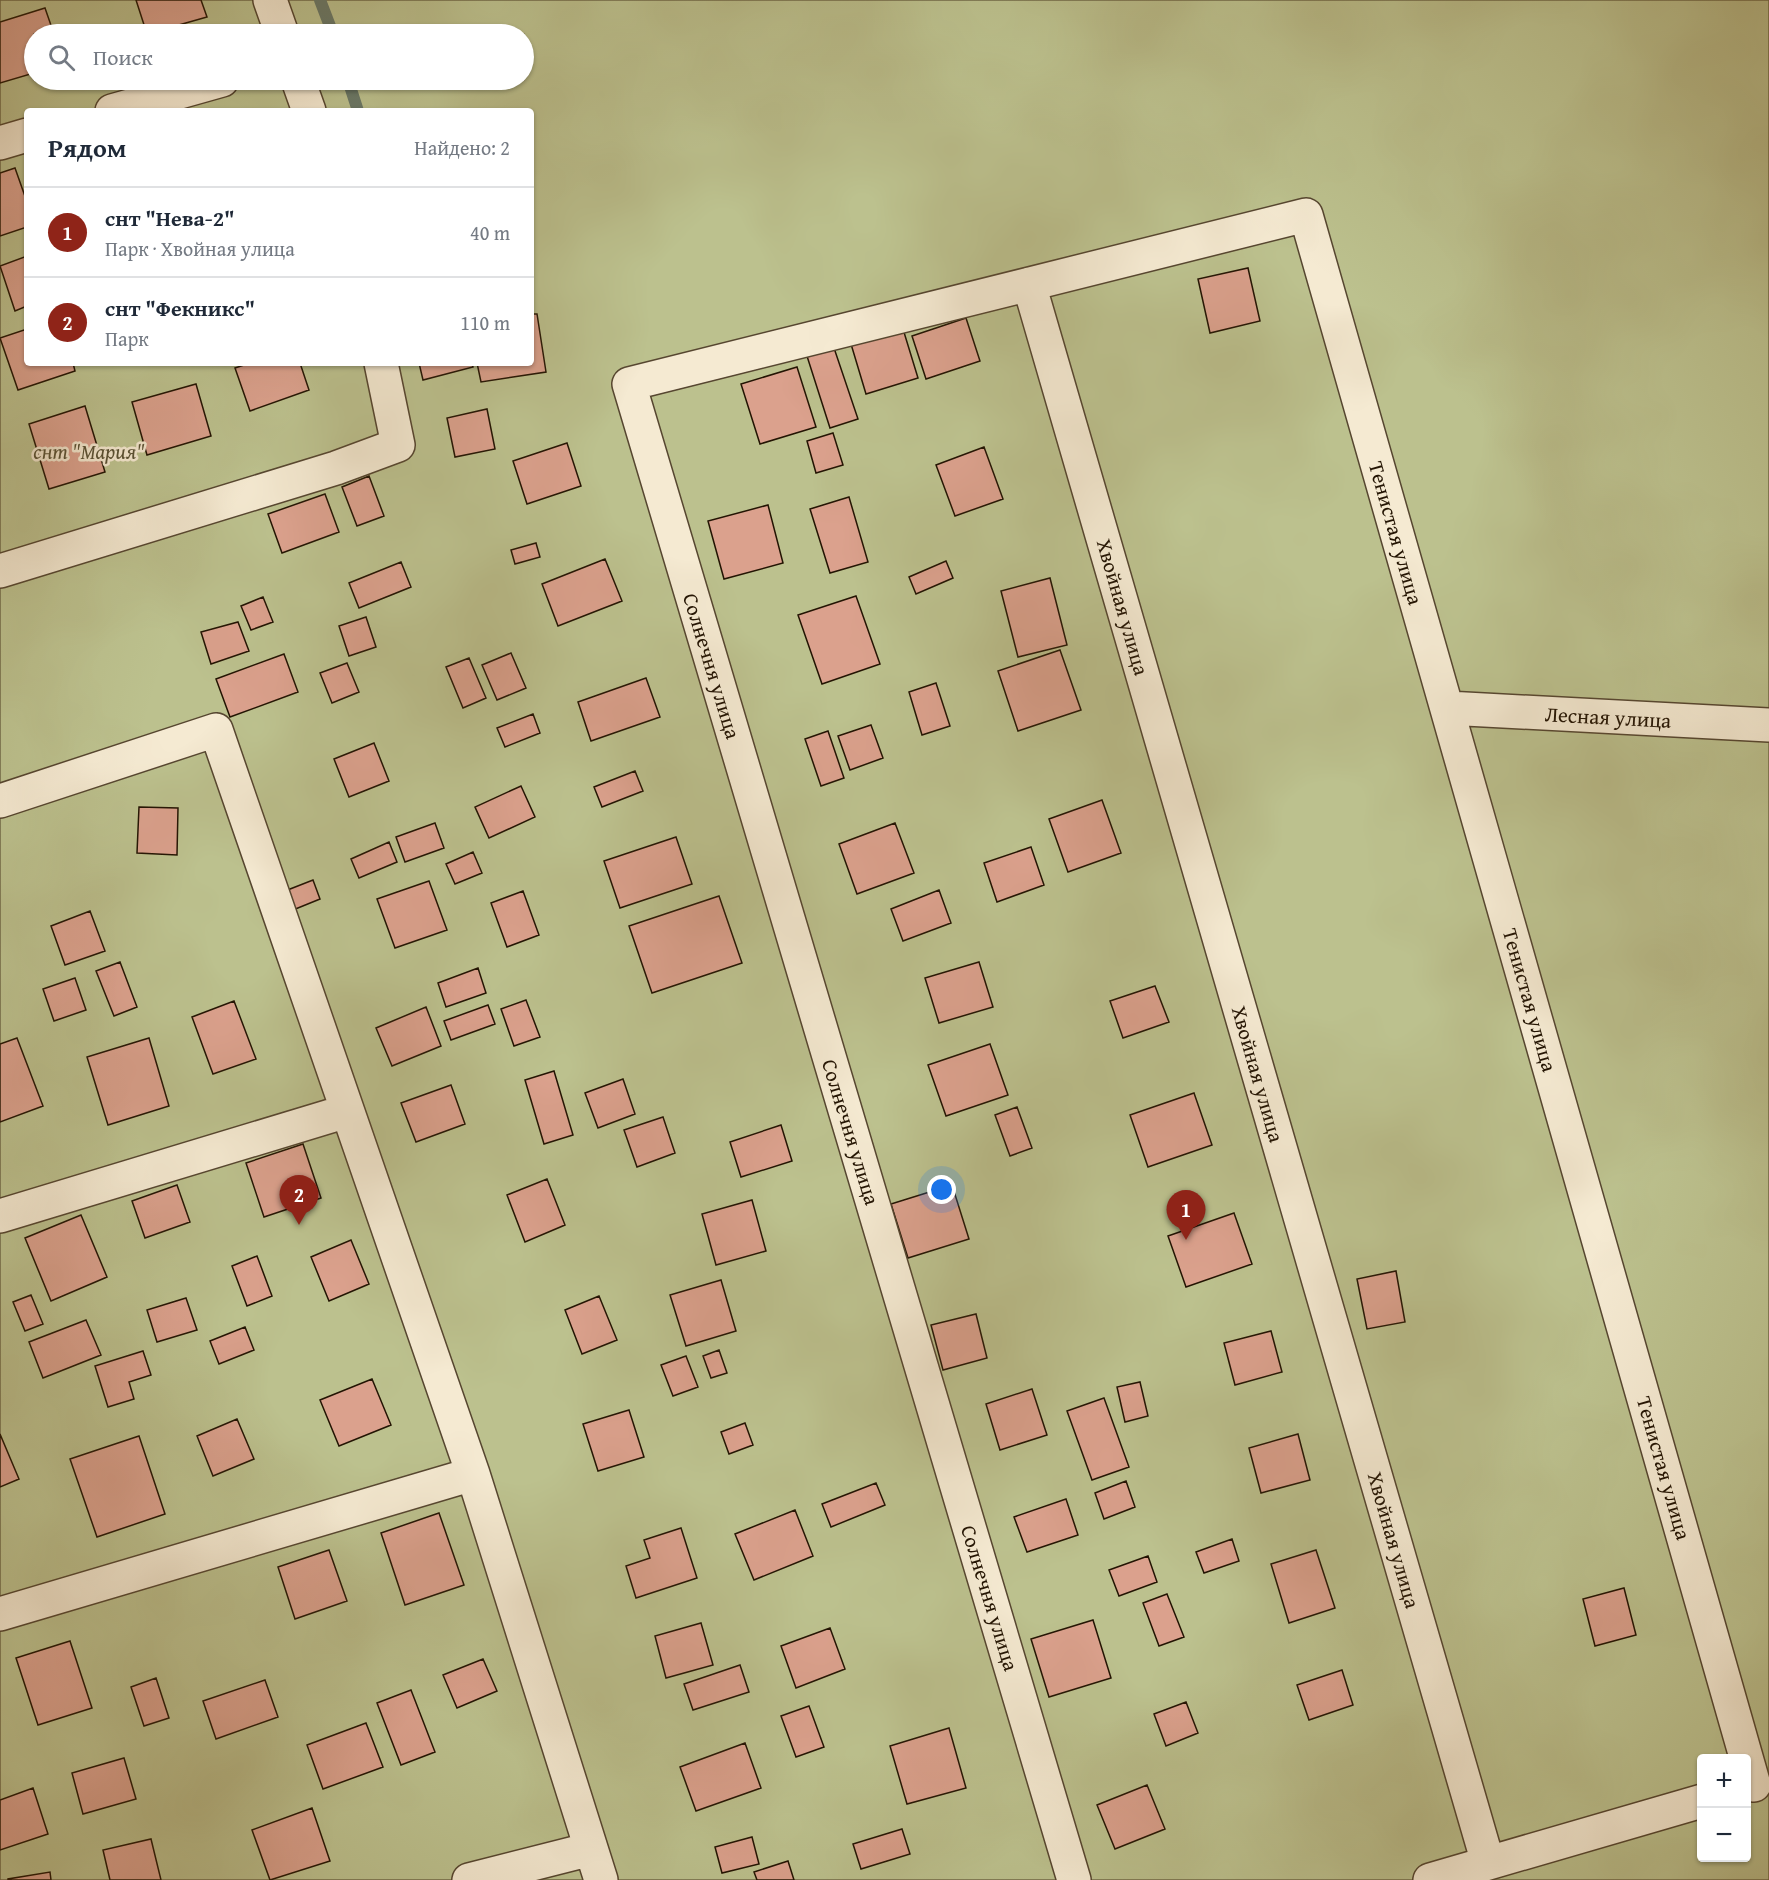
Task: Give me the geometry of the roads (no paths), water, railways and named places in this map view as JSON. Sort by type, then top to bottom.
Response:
[{"type":"street","points":[[270,0],[278,24]]},
{"type":"street","points":[[123,108],[187,90]]},
{"type":"street","points":[[302,90],[308,108]]},
{"type":"street","points":[[0,143],[24,136]]},
{"type":"street","name":"Тенистая улица","points":[[1029,284],[1306,215],[1757,1784]]},
{"type":"street","name":"Солнечня улица","points":[[1029,284],[628,384],[1074,1880]]},
{"type":"street","name":"Хвойная улица","points":[[1029,284],[1488,1863]]},
{"type":"street","points":[[0,571],[336,468],[398,445],[382,366]]},
{"type":"street","name":"Лесная улица","points":[[1447,708],[1769,725]]},
{"type":"street","points":[[0,801],[216,730],[473,1474],[601,1880]]},
{"type":"street","points":[[0,1216],[347,1111]]},
{"type":"street","points":[[0,1614],[473,1474]]},
{"type":"street","points":[[1430,1880],[1697,1802]]},
{"type":"street","points":[[469,1880],[591,1849]]},
{"type":"waterway","points":[[320,0],[329,24]]},
{"type":"waterway","points":[[351,90],[357,108]]},
{"type":"place","name":"снт \"Фекникс\"","points":[[299,1225]]},
{"type":"place","name":"снт \"Нева-2\"","points":[[1186,1240]]},
{"type":"park label","name":"снт \"Мария\"","points":[[89,451]]}]
